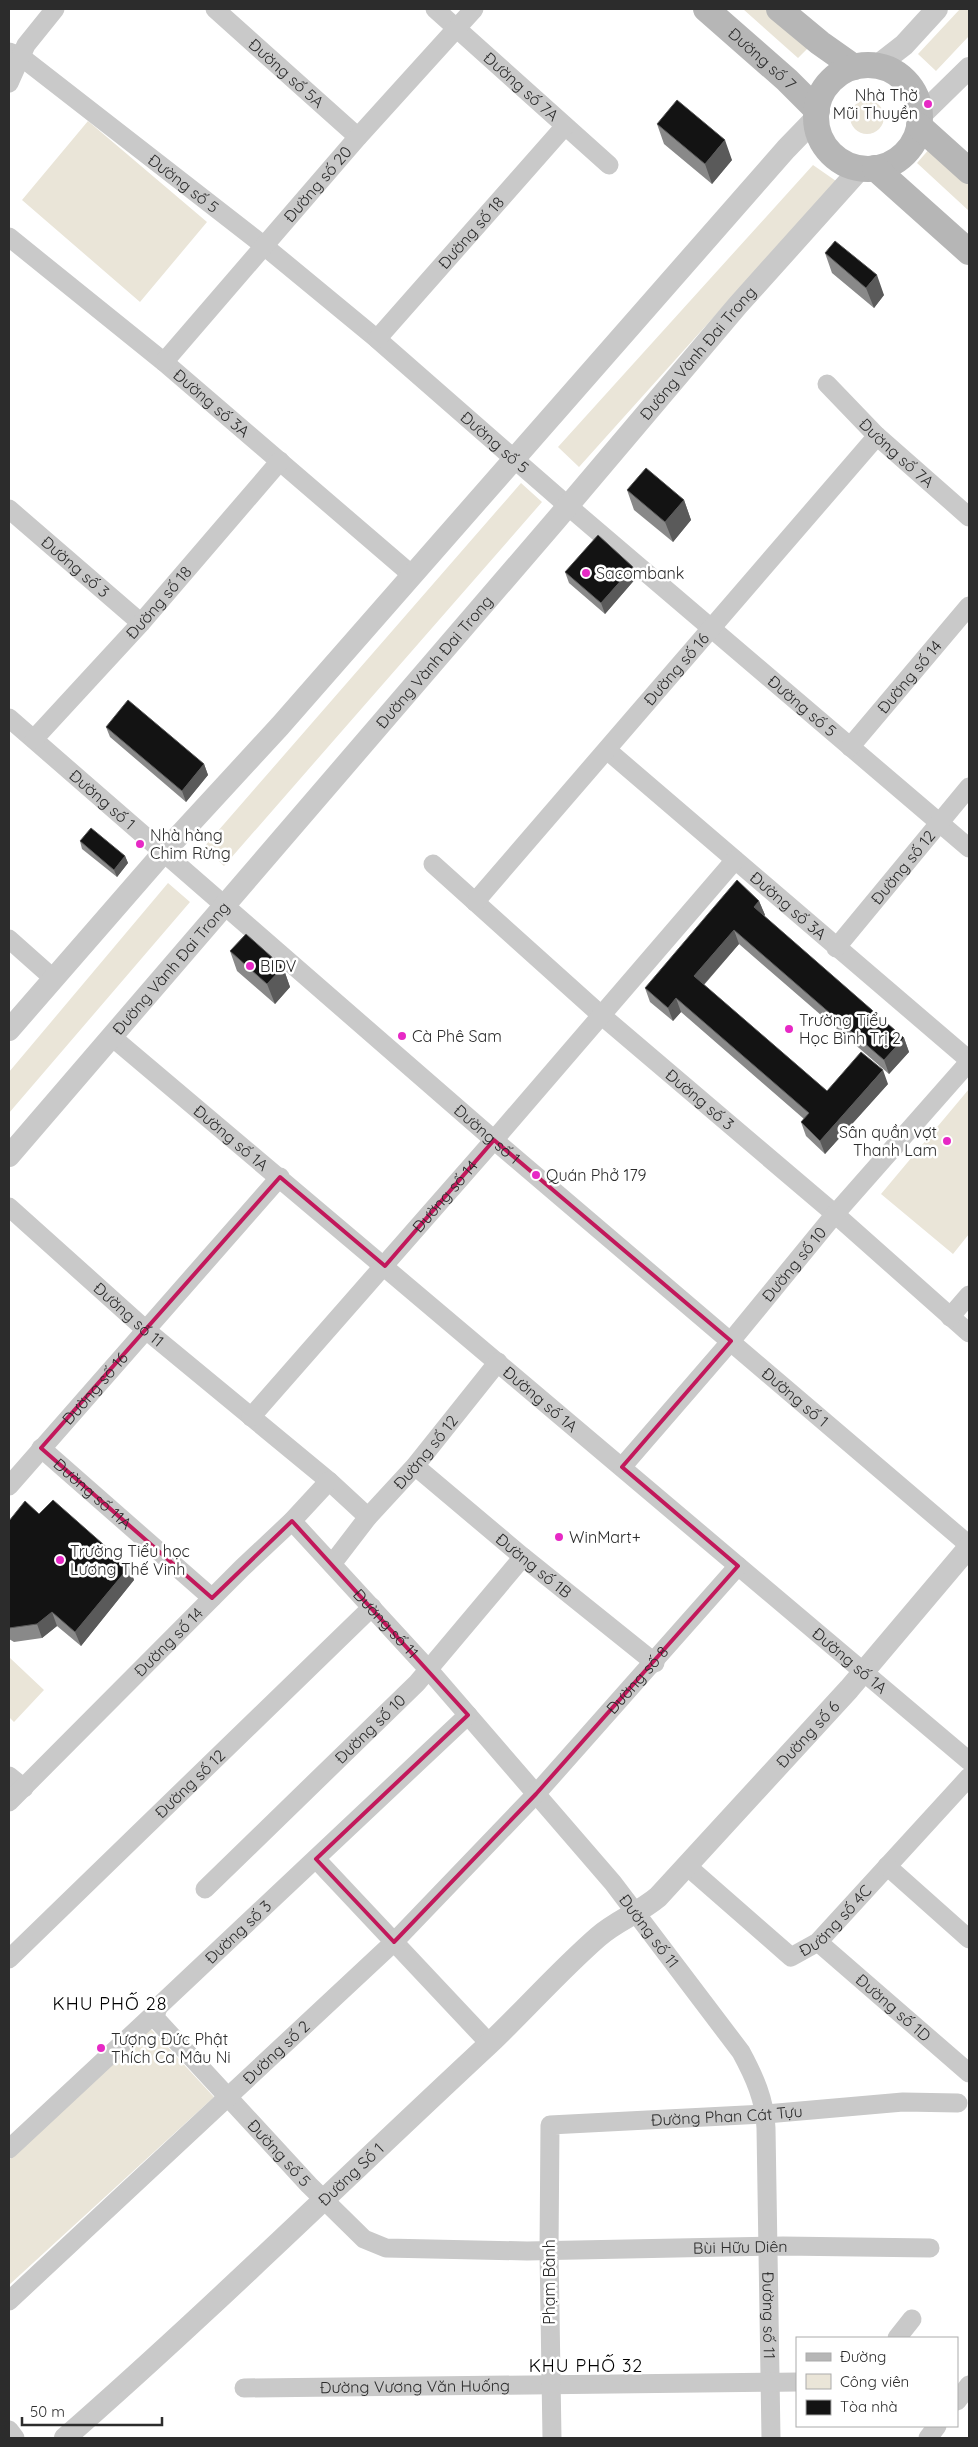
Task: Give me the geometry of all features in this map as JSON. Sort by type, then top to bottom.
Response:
[{"type":"main road","name":"Đường số 7","points":[[706,9],[787,80],[817,114]]},
{"type":"main road","points":[[780,9],[820,43],[866,67],[893,72],[907,83],[916,99],[920,121],[914,142],[904,155],[890,164],[868,168],[846,164],[832,154],[819,134],[817,114],[821,96],[829,83],[840,73],[866,67]]},
{"type":"main road","points":[[920,121],[969,171]]},
{"type":"main road","points":[[868,168],[969,252]]},
{"type":"street","points":[[9,84],[14,54],[26,45],[55,9]]},
{"type":"street","name":"Đường số 5A","points":[[215,9],[358,137]]},
{"type":"street","name":"Đường số 7A","points":[[434,9],[609,165]]},
{"type":"street","name":"Đường số 20","points":[[164,362],[358,137],[474,9]]},
{"type":"street","points":[[866,67],[904,45],[937,9]]},
{"type":"street","name":"Đường số 5","points":[[14,54],[263,246],[377,339],[568,506],[969,848]]},
{"type":"street","points":[[920,121],[969,68]]},
{"type":"street","points":[[9,1030],[163,854],[280,726],[817,114]]},
{"type":"street","name":"Đường số 18","points":[[377,339],[565,126]]},
{"type":"street","name":"Đường Vành Đai Trong","points":[[9,1156],[568,506],[738,305],[868,168]]},
{"type":"street","name":"Đường số 3A","points":[[9,237],[164,362],[412,575]]},
{"type":"street","name":"Đường số 7A","points":[[827,384],[877,436],[969,517]]},
{"type":"street","name":"Đường số 16","points":[[475,902],[877,436]]},
{"type":"street","name":"Đường số 18","points":[[34,739],[141,623],[280,461]]},
{"type":"street","name":"Đường số 3","points":[[9,509],[141,623]]},
{"type":"street","name":"Đường số 14","points":[[850,747],[969,606]]},
{"type":"street","name":"Đường số 1","points":[[9,718],[163,854],[494,1140],[969,1546]]},
{"type":"street","name":"Đường số 3A","points":[[607,750],[969,1061]]},
{"type":"street","name":"Đường số 12","points":[[836,948],[969,787]]},
{"type":"street","name":"Đường số 14","points":[[251,1417],[385,1266],[735,860]]},
{"type":"street","name":"Đường số 3","points":[[433,864],[601,1015],[835,1214],[969,1333]]},
{"type":"street","points":[[9,939],[54,978]]},
{"type":"street","name":"Đường số 1A","points":[[112,1037],[969,1761]]},
{"type":"street","name":"Đường số 10","points":[[622,1467],[731,1341],[835,1214],[969,1061]]},
{"type":"street","name":"Đường số 16","points":[[9,1486],[280,1177]]},
{"type":"street","name":"Đường số 11","points":[[9,1207],[146,1330],[329,1482],[368,1517]]},
{"type":"street","points":[[950,1317],[969,1294]]},
{"type":"street","name":"Đường số 12","points":[[332,1564],[368,1517],[415,1466],[498,1362]]},
{"type":"street","name":"Đường số 11A","points":[[41,1448],[212,1598]]},
{"type":"street","name":"Đường số 1B","points":[[415,1466],[523,1557],[655,1663]]},
{"type":"street","name":"Đường số 14","points":[[9,1802],[329,1482]]},
{"type":"street","name":"Đường số 11","points":[[292,1521],[468,1714],[637,1914],[741,2052],[755,2078],[766,2114],[771,2438]]},
{"type":"street","name":"Đường số 6","points":[[637,1914],[658,1897],[864,1672],[969,1546]]},
{"type":"street","name":"Đường số 10","points":[[205,1889],[429,1670],[523,1557]]},
{"type":"street","name":"Đường số 8","points":[[536,1794],[655,1663],[738,1566]]},
{"type":"street","name":"Đường số 12","points":[[9,1959],[372,1607]]},
{"type":"street","name":"Đường số 3","points":[[9,2149],[156,2012],[160,2006],[468,1714]]},
{"type":"street","points":[[9,1776],[24,1788]]},
{"type":"street","name":"Đường số 4C","points":[[687,1866],[791,1957],[818,1942],[969,1777]]},
{"type":"street","name":"Đường số 2","points":[[9,2301],[394,1942],[536,1794]]},
{"type":"street","points":[[316,1858],[490,2044]]},
{"type":"street","points":[[887,1866],[969,1939]]},
{"type":"street","name":"Đường Số 1","points":[[65,2438],[126,2385],[490,2044],[598,1937],[637,1914]]},
{"type":"street","name":"Đường số 1D","points":[[818,1942],[969,2073]]},
{"type":"street","name":"Đường số 5","points":[[156,2012],[156,2019],[324,2199],[364,2239],[386,2248],[549,2251]]},
{"type":"street","name":"Đường Phan Cát Tựu","points":[[550,2125],[766,2114],[903,2102],[958,2103]]},
{"type":"street","name":"Phạm Bành","points":[[550,2125],[549,2251],[552,2438]]},
{"type":"street","name":"Bùi Hữu Diên","points":[[549,2251],[769,2247],[930,2248]]},
{"type":"street","points":[[897,2337],[912,2319]]},
{"type":"street","name":"Đường Vương Văn Huống","points":[[244,2388],[770,2384],[796,2382]]},
{"type":"street","points":[[958,2400],[969,2385]]},
{"type":"street","points":[[928,2438],[936,2427]]},
{"type":"street","points":[[9,2430],[15,2438]]},
{"type":"highlighted area","points":[[494,1140],[731,1341],[622,1467],[738,1566],[536,1794],[394,1942],[316,1859],[468,1715],[292,1521],[212,1598],[41,1448],[280,1177],[385,1266]]},
{"type":"green space","points":[[743,9],[774,9],[813,43],[798,58]]},
{"type":"green space","points":[[960,9],[969,9],[969,36],[936,71],[918,54]]},
{"type":"green space","points":[[867,100],[874,101],[879,105],[883,110],[883,124],[879,129],[874,133],[867,134],[860,133],[855,129],[851,124],[850,117],[851,110],[855,105],[860,101]]},
{"type":"green space","points":[[88,121],[207,222],[140,302],[22,200]]},
{"type":"green space","points":[[931,147],[969,182],[969,211],[917,163]]},
{"type":"green space","points":[[813,165],[836,181],[579,467],[558,447]]},
{"type":"green space","points":[[521,483],[542,502],[224,866],[204,847]]},
{"type":"green space","points":[[168,883],[190,902],[9,1113],[9,1072]]},
{"type":"green space","name":"Sân quần vợt Thanh Lam","points":[[969,1089],[969,1234],[953,1254],[881,1194]]},
{"type":"green space","points":[[9,1657],[44,1690],[14,1722],[9,1717]]},
{"type":"green space","points":[[151,2029],[214,2097],[9,2285],[9,2160]]},
{"type":"building","points":[[677,100],[725,140],[705,164],[657,124]]},
{"type":"building","points":[[835,241],[877,275],[866,288],[825,253]]},
{"type":"building","points":[[646,468],[684,500],[665,522],[627,490]]},
{"type":"building","points":[[598,535],[633,567],[601,603],[565,572]]},
{"type":"building","points":[[128,700],[204,764],[182,791],[106,727]]},
{"type":"building","points":[[91,828],[125,856],[114,870],[80,841]]},
{"type":"building","points":[[737,880],[759,901],[754,907],[904,1038],[884,1060],[734,930],[694,976],[827,1091],[861,1052],[883,1070],[820,1141],[801,1122],[809,1113],[676,998],[668,1008],[645,988]]},
{"type":"building","points":[[246,934],[283,967],[267,984],[230,951]]},
{"type":"building","name":"Trường Tiểu học Lương Thế Vinh","points":[[53,1500],[129,1567],[75,1632],[52,1612],[37,1624],[9,1628],[9,1521],[25,1501],[39,1514]]},
{"type":"place","name":"Nhà Thờ Mũi Thuyền","points":[[928,104]]},
{"type":"place","name":"Sacombank","points":[[586,573]]},
{"type":"place","name":"Nhà hàng Chim Rừng","points":[[140,844]]},
{"type":"place","name":"BIDV","points":[[250,966]]},
{"type":"place","name":"Trường Tiểu Học Bình Trị 2","points":[[789,1029]]},
{"type":"place","name":"Cà Phê Sam","points":[[402,1036]]},
{"type":"place","name":"Sân quần vợt Thanh Lam","points":[[947,1141]]},
{"type":"place","name":"Quán Phở 179","points":[[536,1175]]},
{"type":"place","name":"WinMart+","points":[[559,1537]]},
{"type":"place","name":"Trường Tiểu học Lương Thế Vinh","points":[[60,1560]]},
{"type":"place","name":"Tượng Đức Phật Thích Ca Mâu Ni","points":[[101,2048]]},
{"type":"district","name":"KHU PHỐ 28","points":[[110,2004]]},
{"type":"district","name":"KHU PHỐ 32","points":[[586,2366]]}]
